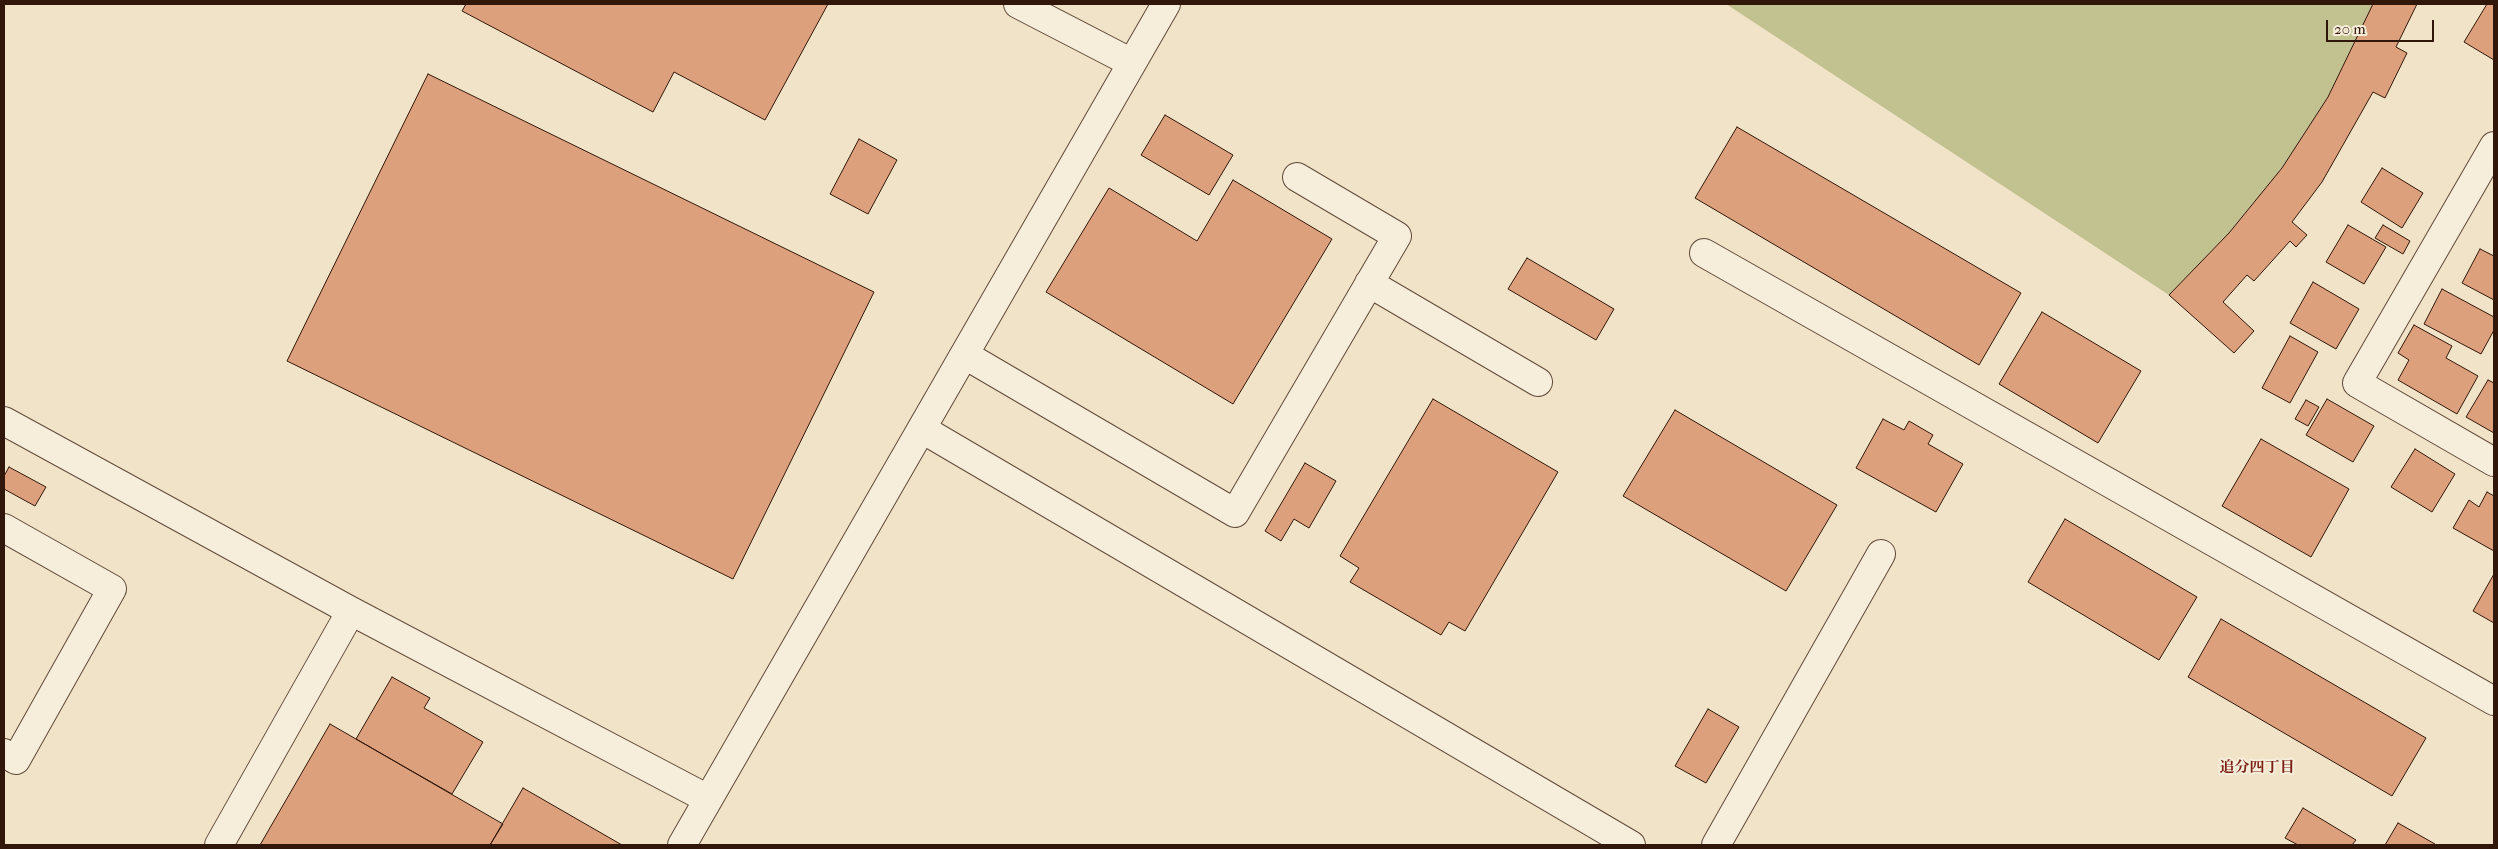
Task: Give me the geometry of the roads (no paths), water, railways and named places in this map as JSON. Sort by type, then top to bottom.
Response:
[{"type":"street","points":[[1018,4],[1132,64]]},
{"type":"street","points":[[682,845],[1166,4]]},
{"type":"street","points":[[2494,146],[2356,383],[2494,462]]},
{"type":"street","points":[[965,355],[1234,512],[1397,236],[1297,177]]},
{"type":"street","points":[[1704,253],[2494,701]]},
{"type":"street","points":[[1369,283],[1538,382]]},
{"type":"street","points":[[4,421],[351,611],[708,799]]},
{"type":"street","points":[[922,429],[1631,845]]},
{"type":"street","points":[[4,528],[112,589],[16,760],[4,753]]},
{"type":"street","points":[[1716,845],[1881,554]]},
{"type":"street","points":[[219,845],[351,611]]},
{"type":"district","name":"追分四丁目","points":[[2257,768]]}]
